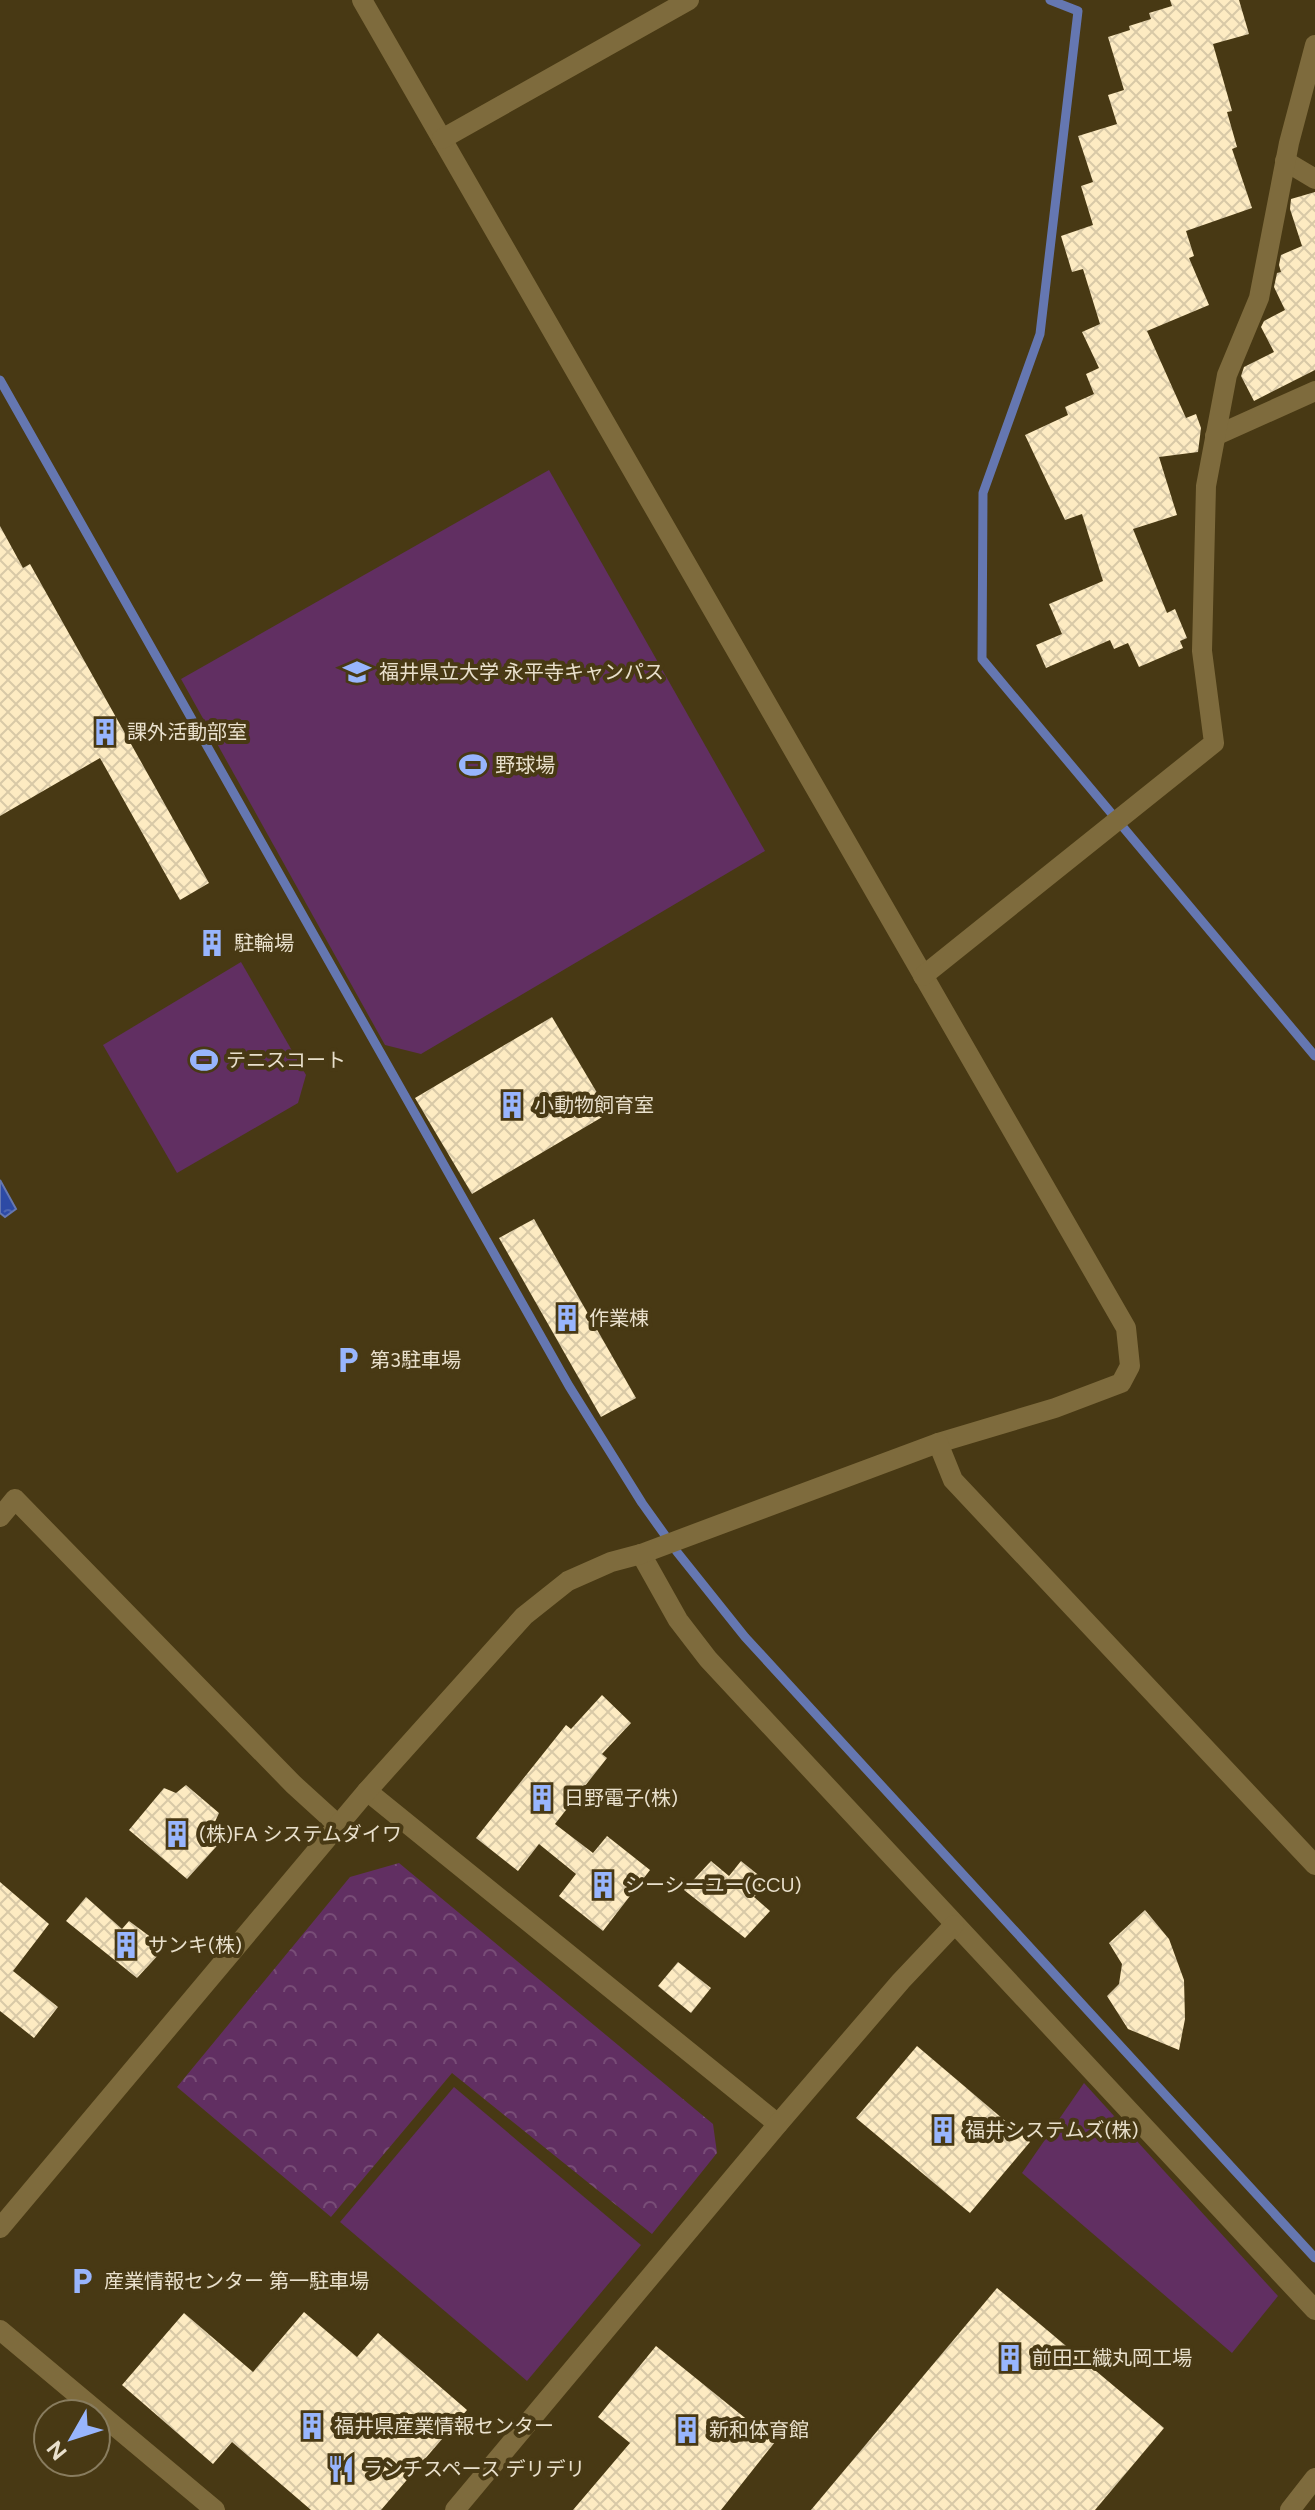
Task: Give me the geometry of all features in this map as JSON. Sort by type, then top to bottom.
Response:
[{"type":"street","points":[[0,2228],[367,1791],[524,1616],[568,1581],[611,1562],[641,1554],[938,1443],[1099,1393],[1121,1383],[1130,1366],[1126,1328],[362,0]]},
{"type":"street","points":[[442,139],[689,0]]},
{"type":"street","points":[[923,976],[1214,743],[1202,651],[1206,486],[1227,375],[1259,298],[1285,161],[1315,45]]},
{"type":"street","points":[[1285,161],[1315,179]]},
{"type":"street","points":[[1215,436],[1315,391]]},
{"type":"street","points":[[938,1443],[953,1480],[1315,1865]]},
{"type":"street","points":[[0,1517],[15,1499],[293,1784],[338,1825]]},
{"type":"street","points":[[641,1554],[678,1620],[708,1659],[1315,2310]]},
{"type":"street","points":[[367,1791],[778,2124]]},
{"type":"street","points":[[455,2510],[778,2124],[901,1981],[954,1925]]},
{"type":"street","points":[[0,2330],[215,2510]]},
{"type":"street","points":[[1290,2510],[1315,2478]]},
{"type":"green space","name":"野球場","points":[[549,470],[765,851],[421,1054],[385,1045],[181,679]]},
{"type":"green space","name":"テニスコート","points":[[241,962],[306,1075],[298,1103],[177,1173],[103,1045]]},
{"type":"green space","points":[[399,1863],[713,2124],[717,2153],[652,2234],[452,2073],[331,2217],[177,2087],[350,1877]]},
{"type":"green space","points":[[1084,2083],[1278,2296],[1232,2353],[1022,2173]]},
{"type":"green space","points":[[454,2087],[641,2245],[527,2381],[340,2222]]},
{"type":"water","points":[[0,1180],[16,1209],[5,1217],[0,1213]]},
{"type":"building","points":[[1170,0],[1239,0],[1249,34],[1213,44],[1232,111],[1227,112],[1237,147],[1232,149],[1252,208],[1186,231],[1194,256],[1189,258],[1209,305],[1147,331],[1186,418],[1196,414],[1201,428],[1198,452],[1159,457],[1177,515],[1133,529],[1167,613],[1175,609],[1187,638],[1180,641],[1183,648],[1139,667],[1128,643],[1114,649],[1110,640],[1046,668],[1036,645],[1062,634],[1049,604],[1103,581],[1082,514],[1065,520],[1025,435],[1068,415],[1065,407],[1094,394],[1086,374],[1099,368],[1082,332],[1100,324],[1083,269],[1072,272],[1061,236],[1093,225],[1081,186],[1093,182],[1078,136],[1117,124],[1108,95],[1124,90],[1108,37],[1151,19],[1149,13],[1172,6]]},
{"type":"building","points":[[1315,192],[1315,370],[1254,401],[1241,376],[1244,367],[1274,352],[1261,327],[1264,321],[1285,310],[1274,287],[1277,273],[1281,272],[1281,255],[1302,246],[1290,209],[1291,199]]},
{"type":"building","points":[[0,526],[23,568],[30,564],[209,883],[180,900],[100,758],[0,816]]},
{"type":"building","name":"小動物飼育室","points":[[552,1017],[609,1113],[472,1194],[415,1098]]},
{"type":"building","name":"作業棟","points":[[534,1219],[636,1398],[601,1417],[499,1238]]},
{"type":"building","points":[[602,1695],[631,1723],[602,1754],[607,1758],[555,1824],[593,1853],[607,1836],[650,1870],[603,1931],[559,1896],[576,1874],[539,1844],[518,1871],[476,1838],[566,1725],[571,1729]]},
{"type":"building","name":"(株)FA システムダイワ","points":[[186,1785],[219,1813],[214,1824],[225,1837],[187,1879],[129,1830],[164,1788],[176,1793]]},
{"type":"building","points":[[711,1861],[729,1876],[741,1861],[767,1882],[754,1897],[770,1911],[745,1938],[684,1890]]},
{"type":"building","points":[[0,1882],[49,1924],[13,1971],[58,2007],[34,2038],[0,2011]]},
{"type":"building","name":"サンキ(株)","points":[[86,1897],[122,1929],[129,1921],[152,1938],[161,1952],[137,1978],[66,1921]]},
{"type":"building","points":[[1145,1910],[1169,1939],[1184,1980],[1185,2019],[1179,2050],[1128,2029],[1107,1996],[1119,1984],[1122,1964],[1109,1943]]},
{"type":"building","points":[[678,1962],[711,1988],[691,2013],[658,1986]]},
{"type":"building","name":"福井システムズ(株)","points":[[917,2046],[1030,2142],[970,2213],[856,2118]]},
{"type":"building","name":"前田工繊丸岡工場","points":[[997,2288],[1164,2428],[1095,2510],[811,2510]]},
{"type":"building","name":"福井県産業情報センター","points":[[304,2312],[357,2357],[378,2333],[467,2410],[381,2510],[311,2510],[232,2442],[213,2464],[122,2385],[184,2313],[253,2372]]},
{"type":"building","name":"新和体育館","points":[[656,2346],[775,2442],[721,2510],[573,2510],[630,2443],[598,2417]]},
{"type":"waterway","points":[[1050,0],[1078,11],[1040,334],[983,493],[982,659],[1315,1056]]},
{"type":"waterway","points":[[0,380],[569,1386],[642,1503],[745,1637],[1315,2258]]},
{"type":"place","name":"福井県立大学 永平寺キャンパス","points":[[357,672]]},
{"type":"place","name":"課外活動部室","points":[[105,732]]},
{"type":"place","name":"野球場","points":[[473,765]]},
{"type":"place","name":"駐輪場","points":[[212,943]]},
{"type":"place","name":"テニスコート","points":[[204,1060]]},
{"type":"place","name":"小動物飼育室","points":[[512,1105]]},
{"type":"place","name":"作業棟","points":[[567,1318]]},
{"type":"place","name":"第3駐車場","points":[[348,1360]]},
{"type":"place","name":"日野電子(株)","points":[[542,1798]]},
{"type":"place","name":"(株)FA システムダイワ","points":[[177,1834]]},
{"type":"place","name":"シーシーユー(CCU)","points":[[603,1885]]},
{"type":"place","name":"サンキ(株)","points":[[126,1945]]},
{"type":"place","name":"福井システムズ(株)","points":[[943,2130]]},
{"type":"place","name":"産業情報センター 第一駐車場","points":[[82,2281]]},
{"type":"place","name":"前田工繊丸岡工場","points":[[1010,2358]]},
{"type":"place","name":"福井県産業情報センター","points":[[312,2426]]},
{"type":"place","name":"新和体育館","points":[[687,2430]]},
{"type":"place","name":"ランチスペース デリデリ","points":[[341,2469]]}]
